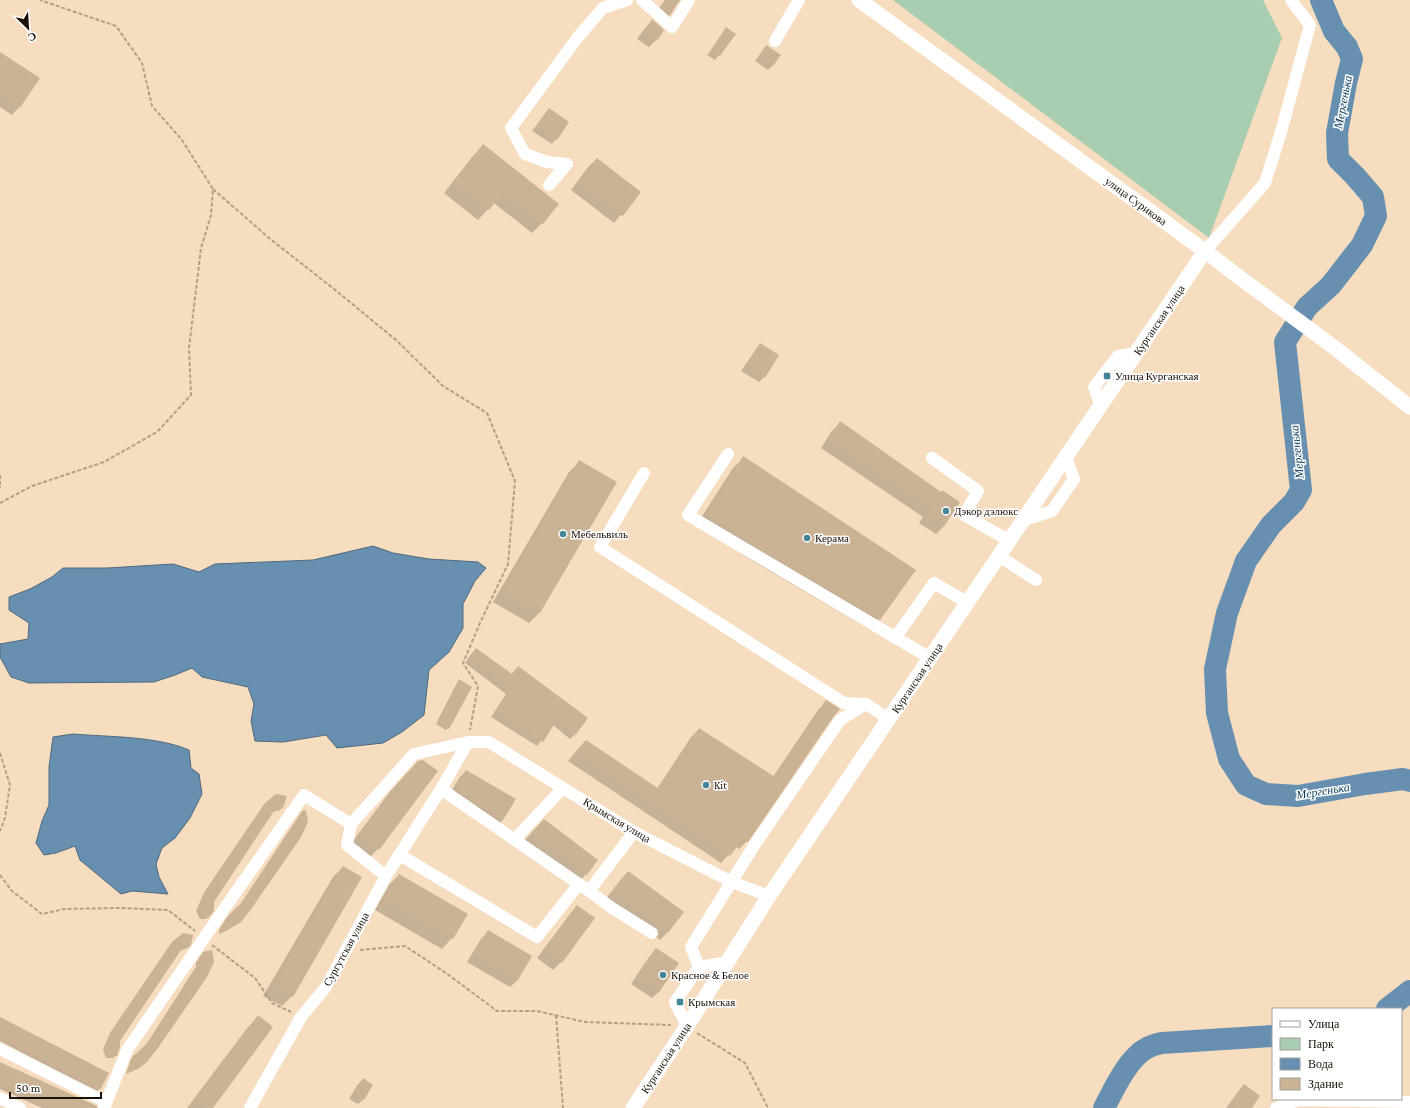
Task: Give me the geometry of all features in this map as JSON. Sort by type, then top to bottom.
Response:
[{"type":"main road","name":"улица Сурикова","points":[[866,2],[1205,251],[1335,348],[1410,407]]},
{"type":"main road","name":"Курганская улица","points":[[633,1108],[769,896],[1205,251]]},
{"type":"street","points":[[549,185],[567,164],[547,162],[525,154],[511,128],[578,37],[603,8],[627,0]]},
{"type":"street","points":[[642,0],[672,27],[689,0]]},
{"type":"street","points":[[775,40],[799,0]]},
{"type":"street","points":[[1205,251],[1265,183],[1281,132],[1310,25],[1291,0]]},
{"type":"street","points":[[728,454],[688,515],[930,658]]},
{"type":"street","points":[[932,458],[978,490],[964,515],[1010,541]]},
{"type":"street","points":[[644,473],[600,547],[844,703],[866,704],[889,719]]},
{"type":"street","points":[[999,556],[1036,580]]},
{"type":"street","points":[[895,638],[934,583],[968,603]]},
{"type":"street","points":[[699,967],[691,947],[755,844],[840,720],[866,704]]},
{"type":"street","name":"Крымская улица","points":[[351,824],[414,754],[468,742],[489,742],[634,832],[732,882],[769,896]]},
{"type":"street","name":"Сургутская улица","points":[[250,1108],[301,1017],[326,987],[386,876],[441,789],[468,742]]},
{"type":"street","points":[[514,840],[563,788]]},
{"type":"street","points":[[441,789],[612,908],[652,933]]},
{"type":"street","points":[[0,1049],[105,1105],[127,1050],[304,795],[351,824],[347,845],[386,876]]},
{"type":"street","points":[[400,855],[537,937],[584,888],[634,832]]},
{"type":"street","points":[[687,1026],[675,1002],[699,967],[728,962]]},
{"type":"street","points":[[0,1098],[20,1108]]},
{"type":"street","points":[[1276,1108],[1299,1100],[1410,1102]]},
{"type":"path","points":[[40,0],[116,26],[142,63],[152,106],[182,140],[213,188],[269,238],[396,340],[443,386],[487,413],[515,481],[508,564],[463,663],[478,686],[468,742]]},
{"type":"path","points":[[0,503],[32,486],[104,462],[157,432],[191,395],[189,348],[201,248],[212,215],[213,188]]},
{"type":"path","points":[[0,475],[0,488]]},
{"type":"path","points":[[0,753],[10,785],[5,818],[0,831]]},
{"type":"path","points":[[0,875],[12,891],[42,914],[64,909],[120,908],[168,910],[255,978],[272,1003],[301,1017]]},
{"type":"path","points":[[345,951],[405,946],[446,973],[497,1011],[537,1011],[584,1022],[687,1026],[745,1063],[768,1108]]},
{"type":"path","points":[[556,1015],[563,1108]]},
{"type":"green space","points":[[893,0],[1263,0],[1282,38],[1209,238]]},
{"type":"water","points":[[373,546],[393,553],[429,559],[478,562],[486,568],[475,581],[463,604],[463,628],[449,652],[429,670],[424,715],[402,732],[383,743],[337,748],[326,735],[283,742],[255,741],[251,721],[254,704],[248,687],[202,677],[192,668],[154,682],[29,683],[11,677],[0,657],[0,644],[28,639],[29,623],[9,610],[9,597],[30,589],[52,577],[63,568],[107,568],[173,564],[199,572],[215,564],[313,560]]},
{"type":"water","points":[[73,734],[162,742],[189,750],[191,768],[199,774],[202,794],[190,818],[175,838],[162,848],[156,864],[159,877],[168,894],[132,891],[121,894],[80,860],[75,846],[56,853],[44,855],[36,843],[42,821],[49,805],[49,767],[53,737]]},
{"type":"building","points":[[666,0],[680,0],[670,15],[661,7]]},
{"type":"building","points":[[652,19],[664,30],[658,40],[644,32]]},
{"type":"building","points":[[726,27],[736,34],[720,56],[711,50]]},
{"type":"building","points":[[766,45],[781,55],[773,66],[759,56]]},
{"type":"building","points":[[0,52],[40,78],[20,108],[0,95]]},
{"type":"building","points":[[549,108],[569,122],[557,140],[536,126]]},
{"type":"building","points":[[483,144],[559,204],[543,224],[503,193],[489,210],[453,182]]},
{"type":"building","points":[[597,158],[641,192],[623,216],[578,182]]},
{"type":"building","points":[[760,343],[779,355],[765,378],[746,366]]},
{"type":"building","points":[[840,421],[941,492],[942,490],[960,502],[945,525],[927,514],[931,508],[829,439]]},
{"type":"building","points":[[743,456],[916,570],[880,620],[761,550],[707,514]]},
{"type":"building","points":[[579,460],[617,482],[540,613],[503,592]]},
{"type":"building","points":[[476,648],[512,674],[518,666],[588,718],[576,734],[557,720],[543,742],[496,711],[511,688],[469,657]]},
{"type":"building","points":[[459,679],[472,687],[449,729],[437,722]]},
{"type":"building","points":[[826,700],[840,709],[748,842],[743,839],[730,856],[575,752],[586,740],[659,789],[699,728],[775,777]]},
{"type":"building","points":[[423,760],[438,771],[379,850],[360,835],[399,782],[418,761]]},
{"type":"building","points":[[466,770],[516,799],[503,820],[479,806],[455,789]]},
{"type":"building","points":[[276,794],[287,796],[283,808],[274,811],[214,902],[214,911],[209,917],[202,918],[198,909],[205,891],[265,803]]},
{"type":"building","points":[[306,810],[308,822],[301,837],[252,908],[241,922],[220,933],[221,927],[228,916],[242,902],[302,811]]},
{"type":"building","points":[[544,819],[598,860],[587,875],[531,833]]},
{"type":"building","points":[[343,866],[362,877],[293,997],[273,985]]},
{"type":"building","points":[[628,871],[684,912],[668,933],[612,892]]},
{"type":"building","points":[[399,874],[468,914],[453,939],[384,899]]},
{"type":"building","points":[[577,905],[595,918],[562,963],[544,950]]},
{"type":"building","points":[[488,930],[532,956],[518,980],[474,954]]},
{"type":"building","points":[[183,933],[193,935],[191,945],[181,950],[120,1041],[117,1056],[108,1056],[104,1047],[112,1030],[172,942]]},
{"type":"building","points":[[656,948],[679,963],[660,991],[637,976]]},
{"type":"building","points":[[212,950],[214,962],[207,977],[158,1048],[147,1062],[138,1069],[127,1073],[133,1056],[148,1042],[198,964],[198,960],[203,952]]},
{"type":"building","points":[[258,1015],[273,1027],[213,1108],[207,1108],[195,1099]]},
{"type":"building","points":[[0,1017],[109,1073],[100,1090],[0,1038]]},
{"type":"building","points":[[0,1062],[97,1106],[97,1108],[48,1108],[0,1086]]},
{"type":"building","points":[[363,1078],[373,1085],[364,1100],[353,1094]]},
{"type":"building","points":[[1244,1084],[1260,1096],[1252,1108],[1237,1108],[1230,1103]]},
{"type":"waterway","name":"Мергенька","points":[[1321,0],[1334,31],[1347,47],[1352,59],[1337,133],[1338,159],[1373,197],[1376,216],[1362,245],[1331,285],[1307,307],[1285,342],[1301,490],[1294,502],[1271,525],[1246,561],[1227,613],[1215,669],[1217,713],[1229,759],[1246,785],[1266,794],[1298,796],[1365,784],[1403,779],[1410,781]]},
{"type":"waterway","name":"Мергенька","points":[[1388,1008],[1410,991]]},
{"type":"waterway","name":"Мергенька","points":[[1104,1108],[1128,1066],[1140,1053],[1151,1046],[1162,1043],[1272,1036]]},
{"type":"place","name":"Улица Курганская","points":[[1107,376]]},
{"type":"place","name":"Дэкор дэлюкс","points":[[946,511]]},
{"type":"place","name":"Мебельвиль","points":[[563,534]]},
{"type":"place","name":"Керама","points":[[807,538]]},
{"type":"place","name":"Kit","points":[[706,785]]},
{"type":"place","name":"Красное & Белое","points":[[663,975]]},
{"type":"place","name":"Крымская","points":[[680,1002]]}]
